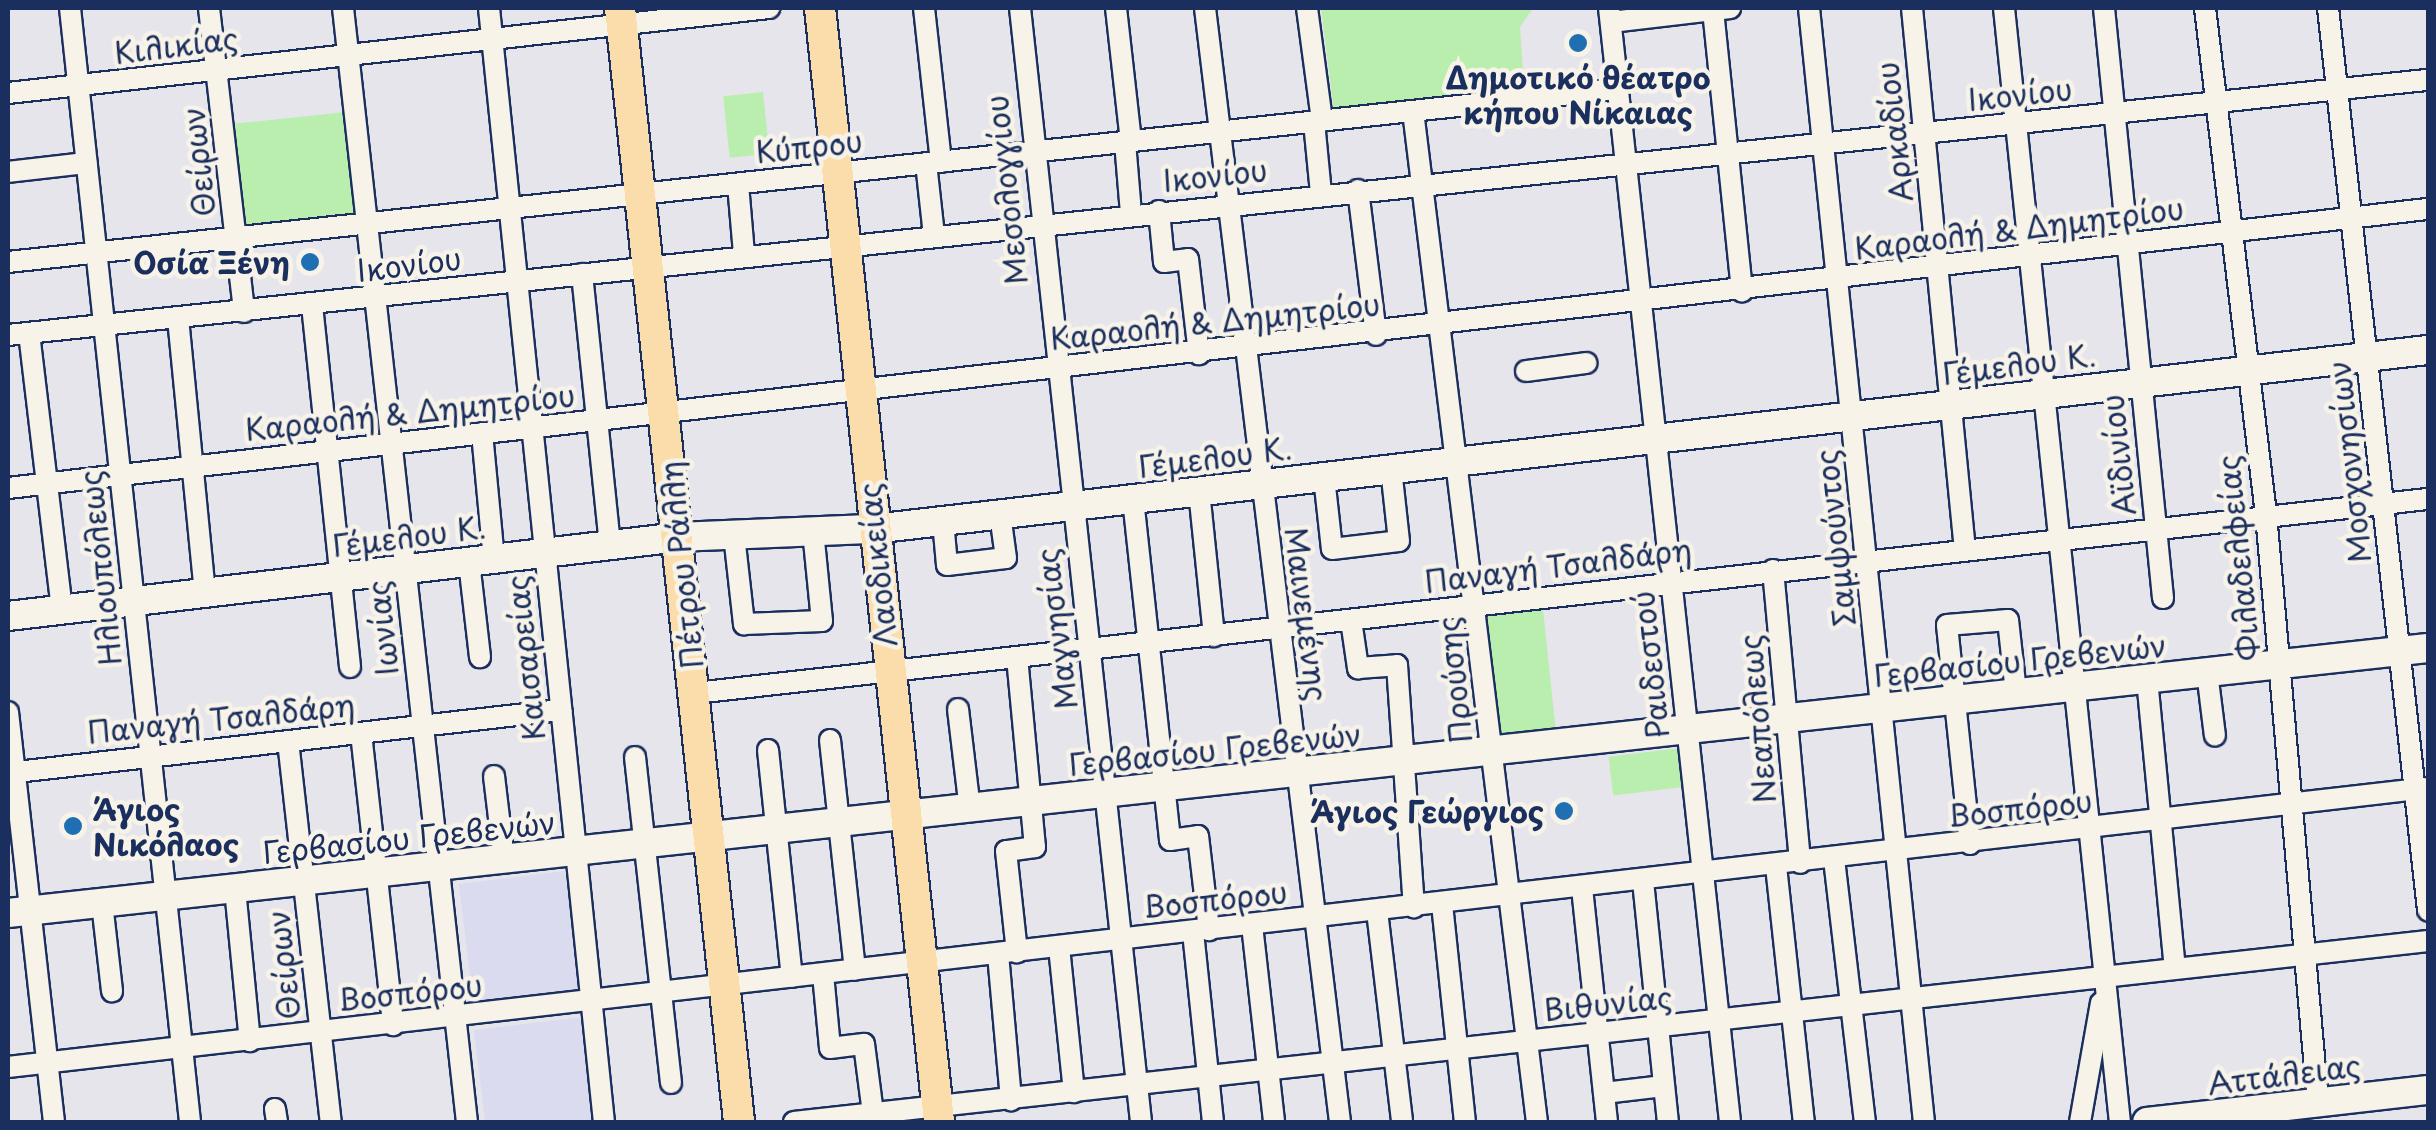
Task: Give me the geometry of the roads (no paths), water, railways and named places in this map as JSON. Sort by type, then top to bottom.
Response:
[{"type":"main road","name":"Λαοδικείας","points":[[820,8],[938,1115]]},
{"type":"main road","name":"Πέτρου Ράλλη","points":[[621,16],[739,1122]]},
{"type":"main road","name":"Γέμελου Κ.","points":[[8,616],[679,538],[873,529],[2428,350]]},
{"type":"main road","name":"Γερβασίου Γρεβενών","points":[[18,912],[2415,649]]},
{"type":"main road","name":"Αττάλειας","points":[[2147,1122],[2314,1111],[2428,1090]]},
{"type":"street","name":"Ηλιουπόλεως","points":[[70,8],[190,1122]]},
{"type":"street","name":"Θείρων","points":[[209,8],[244,312]]},
{"type":"street","name":"Ιωνίας","points":[[343,8],[467,1122]]},
{"type":"street","name":"Καισαρείας","points":[[489,8],[604,1122]]},
{"type":"street","name":"Κιλικίας","points":[[8,92],[219,70],[621,16],[769,8]]},
{"type":"street","points":[[924,8],[934,162],[934,236]]},
{"type":"street","name":"Μεσολογγίου","points":[[1020,8],[1054,367]]},
{"type":"street","points":[[1116,8],[1131,214]]},
{"type":"street","name":"Μαινεμένης","points":[[1205,8],[1340,1122]]},
{"type":"street","points":[[1307,8],[1322,194]]},
{"type":"street","name":"Σαμψούντος","points":[[1809,8],[1924,1122]]},
{"type":"street","name":"Αρκαδίου","points":[[1912,8],[1965,550]]},
{"type":"street","points":[[2004,8],[2120,1122]]},
{"type":"street","name":"Αϊδινίου","points":[[2104,8],[2163,598]]},
{"type":"street","name":"Φιλαδελφείας","points":[[2205,8],[2266,514],[2289,807],[2306,955],[2314,1111]]},
{"type":"street","name":"Μοσχονησίων","points":[[2328,8],[2383,504],[2415,649],[2428,910]]},
{"type":"street","points":[[1610,15],[1722,9],[1728,155],[1742,292]]},
{"type":"street","name":"Ραιδεστού","points":[[1610,15],[1730,1122]]},
{"type":"street","name":"Ικονίου","points":[[18,334],[312,305],[744,254],[844,247],[2428,80]]},
{"type":"street","name":"Κύπρου","points":[[8,262],[1617,89]]},
{"type":"street","name":"Προύσης","points":[[1413,111],[1461,461],[1537,1122]]},
{"type":"street","points":[[8,172],[86,163]]},
{"type":"street","points":[[738,184],[744,254]]},
{"type":"street","points":[[1358,190],[1376,334]]},
{"type":"street","name":"Καραολή & Δημητρίου","points":[[8,488],[532,427],[859,394],[1054,367],[1244,350],[1644,304],[2428,209]]},
{"type":"street","points":[[1159,211],[1164,262],[1188,259],[1199,354]]},
{"type":"street","points":[[582,274],[610,545]]},
{"type":"street","points":[[312,305],[350,667]]},
{"type":"street","points":[[178,318],[205,593]]},
{"type":"street","points":[[18,334],[62,610]]},
{"type":"street","points":[[1526,371],[1586,363]]},
{"type":"street","name":"Μαγνησίας","points":[[1054,367],[1141,1122]]},
{"type":"street","points":[[480,656],[482,433]]},
{"type":"street","points":[[1324,477],[1332,549],[1399,541],[1391,469]]},
{"type":"street","points":[[1199,491],[1214,636]]},
{"type":"street","points":[[1133,499],[1170,840],[1198,836],[1212,1122]]},
{"type":"street","name":"Παναγή Τσαλδάρη","points":[[695,692],[1476,607],[2156,526],[2428,500]]},
{"type":"street","points":[[943,521],[947,565],[1006,558],[1000,514]]},
{"type":"street","points":[[734,535],[744,624],[822,621],[814,532]]},
{"type":"street","name":"Νεαπόλεως","points":[[1774,570],[1800,863]]},
{"type":"street","points":[[1351,620],[1358,668],[1397,665],[1414,907]]},
{"type":"street","points":[[1970,844],[1947,625],[2008,620],[2016,693]]},
{"type":"street","points":[[1011,1100],[1006,851],[1035,846],[1017,657]]},
{"type":"street","points":[[2207,672],[2215,736]]},
{"type":"street","points":[[2147,679],[2176,969]]},
{"type":"street","points":[[958,709],[970,809]]},
{"type":"street","name":"Παναγή Τσαλδάρη","points":[[11,772],[562,710]]},
{"type":"street","points":[[8,712],[18,912],[54,1122]]},
{"type":"street","points":[[361,732],[392,1024]]},
{"type":"street","points":[[830,740],[854,970]]},
{"type":"street","name":"Θείρων","points":[[288,741],[331,1122]]},
{"type":"street","points":[[768,750],[792,977]]},
{"type":"street","points":[[635,757],[672,1083]]},
{"type":"street","points":[[494,776],[504,860]]},
{"type":"street","name":"Βοσπόρου","points":[[8,1067],[2422,789]]},
{"type":"street","points":[[1834,859],[1865,1122]]},
{"type":"street","points":[[1776,866],[1804,1122]]},
{"type":"street","points":[[1643,880],[1668,1122]]},
{"type":"street","points":[[1582,888],[1607,1122]]},
{"type":"street","points":[[234,889],[250,1041]]},
{"type":"street","points":[[102,903],[112,991]]},
{"type":"street","points":[[1442,904],[1465,1122]]},
{"type":"street","points":[[1377,911],[1402,1122]]},
{"type":"street","points":[[1252,925],[1274,1122]]},
{"type":"street","name":"Βιθυνίας","points":[[794,1122],[872,1113],[938,1115],[1011,1100],[1332,1060],[1598,1035],[2428,941]]},
{"type":"street","points":[[1059,947],[1074,1092]]},
{"type":"street","points":[[822,974],[830,1048],[864,1044],[872,1113]]},
{"type":"street","points":[[2080,1122],[2106,977]]},
{"type":"street","points":[[1604,1093],[1664,1086]]},
{"type":"place","name":"Δημοτικό θέατρο κήπου Νίκαιας","points":[[1578,43]]},
{"type":"place","name":"Οσία Ξένη","points":[[310,262]]},
{"type":"place","name":"Άγιος Γεώργιος","points":[[1564,811]]},
{"type":"place","name":"Άγιος Νικόλαος","points":[[73,826]]}]
